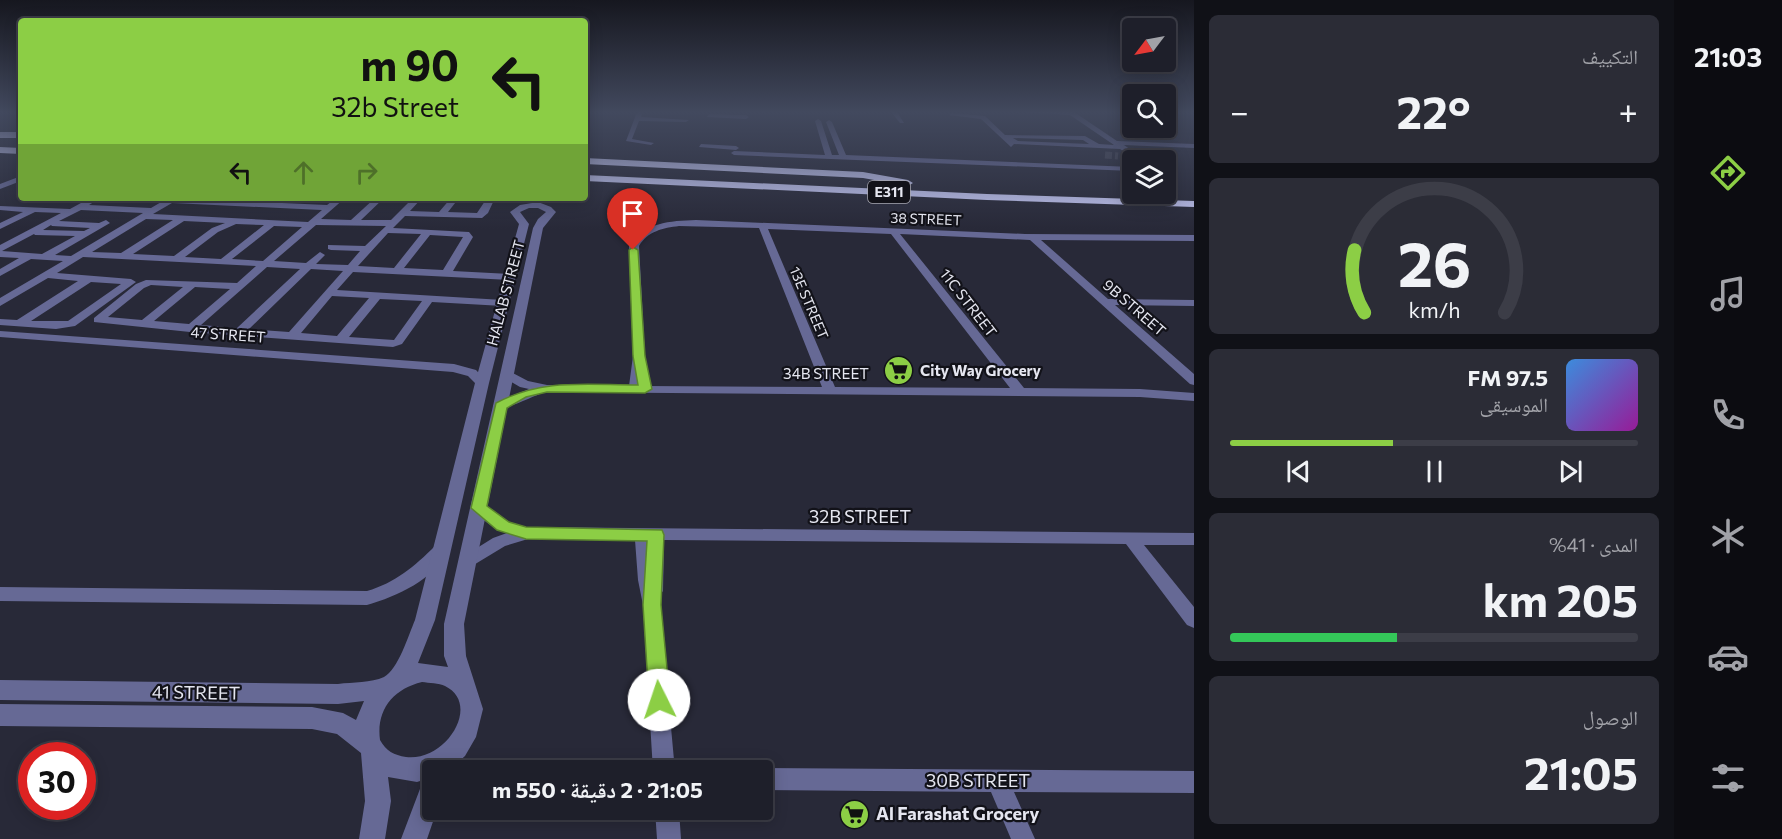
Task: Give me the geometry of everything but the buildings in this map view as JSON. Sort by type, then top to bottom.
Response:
[{"type":"highway","points":[[0,157],[18,158]]},
{"type":"highway","points":[[588,161],[857,175],[908,183]]},
{"type":"highway","name":"E311","points":[[588,168],[1122,192]]},
{"type":"highway","name":"E311","points":[[588,178],[1192,204]]},
{"type":"highway","points":[[1176,193],[1194,193]]},
{"type":"street","points":[[785,151],[843,156],[1122,168]]},
{"type":"street","points":[[828,151],[829,155]]},
{"type":"street","points":[[841,151],[843,156]]},
{"type":"street","points":[[1099,151],[1101,155],[1105,155]]},
{"type":"street","points":[[985,155],[1022,156],[1029,164]]},
{"type":"street","points":[[1118,156],[1122,157]]},
{"type":"street","points":[[0,178],[13,172]]},
{"type":"street","points":[[0,189],[18,181]]},
{"type":"street","points":[[0,250],[90,201]]},
{"type":"street","points":[[115,209],[129,201]]},
{"type":"street","points":[[0,303],[169,201]]},
{"type":"street","points":[[218,201],[329,208]]},
{"type":"street","points":[[245,204],[250,201]]},
{"type":"street","points":[[288,206],[294,201]]},
{"type":"street","points":[[190,329],[337,201]]},
{"type":"street","points":[[357,225],[377,201]]},
{"type":"street","points":[[292,336],[367,249],[415,201]]},
{"type":"street","points":[[442,214],[453,201]]},
{"type":"street","points":[[404,213],[481,215],[489,201]]},
{"type":"street","name":"HALAB STREET","points":[[394,683],[414,650],[425,620],[482,383],[524,224],[516,214],[516,210],[528,206],[548,208],[550,214],[539,224],[467,563],[453,640],[455,656],[465,688]]},
{"type":"street","points":[[0,208],[72,211],[104,208],[153,210]]},
{"type":"street","points":[[72,211],[89,215],[104,208]]},
{"type":"street","points":[[0,226],[34,209]]},
{"type":"street","points":[[143,216],[390,226],[463,233],[468,236],[446,274]]},
{"type":"street","points":[[123,256],[182,218]]},
{"type":"street","points":[[171,259],[221,220]]},
{"type":"street","points":[[171,259],[215,230],[235,221]]},
{"type":"street","name":"38 STREET","points":[[640,389],[634,246],[641,235],[658,228],[696,222],[1029,237],[1194,238]]},
{"type":"street","points":[[44,257],[103,224],[50,223]]},
{"type":"street","points":[[223,262],[272,223]]},
{"type":"street","name":"13E STREET","points":[[762,225],[830,391]]},
{"type":"street","points":[[396,272],[428,231]]},
{"type":"street","name":"11C STREET","points":[[892,231],[1020,392]]},
{"type":"street","points":[[33,232],[85,234]]},
{"type":"street","name":"9B STREET","points":[[1029,237],[1194,381]]},
{"type":"street","points":[[331,247],[367,249]]},
{"type":"street","points":[[0,250],[44,257],[123,256],[510,278]]},
{"type":"street","points":[[239,332],[320,255]]},
{"type":"street","points":[[0,273],[30,256]]},
{"type":"street","points":[[0,322],[61,326],[70,324],[131,283],[128,280],[47,275]]},
{"type":"street","points":[[20,323],[91,278]]},
{"type":"street","points":[[238,286],[162,281],[144,284],[98,318],[102,322],[396,343],[429,299]]},
{"type":"street","points":[[143,325],[194,283]]},
{"type":"street","points":[[329,293],[503,303]]},
{"type":"street","points":[[340,340],[377,296]]},
{"type":"street","points":[[1106,304],[1194,303]]},
{"type":"street","name":"47 STREET","points":[[0,334],[454,368],[472,373],[482,383]]},
{"type":"street","name":"47 STREET","points":[[454,368],[473,365],[489,358]]},
{"type":"street","name":"34B STREET","points":[[507,374],[524,384],[547,388],[1140,393],[1194,391]]},
{"type":"street","name":"34B STREET","points":[[500,406],[521,395],[547,388]]},
{"type":"street","name":"34B STREET","points":[[1140,393],[1194,397]]},
{"type":"street","name":"32B STREET","points":[[479,508],[503,526],[526,533],[1194,539]]},
{"type":"street","name":"32B STREET","points":[[467,563],[499,542],[526,533]]},
{"type":"street","points":[[649,534],[663,760]]},
{"type":"street","points":[[1130,538],[1194,620]]},
{"type":"street","points":[[0,594],[368,598],[389,592],[408,582],[443,549]]},
{"type":"street","points":[[372,839],[378,801],[368,717],[381,694],[394,683],[416,674],[435,672],[457,680],[471,699],[473,711],[471,725],[449,760]]},
{"type":"street","name":"41 STREET","points":[[0,690],[338,694],[374,690],[394,683]]},
{"type":"street","name":"41 STREET","points":[[0,715],[312,718],[343,724],[370,748]]},
{"type":"street","points":[[370,748],[383,763],[411,770],[427,767],[455,751]]},
{"type":"street","name":"30B STREET","points":[[773,779],[1194,782]]},
{"type":"street","points":[[999,781],[1023,839]]},
{"type":"street","points":[[414,839],[422,817]]},
{"type":"street","points":[[668,820],[669,839]]},
{"type":"tunnel","points":[[1105,155],[1118,156]]},
{"type":"place","name":"City Way Grocery","points":[[899,371]]},
{"type":"place","name":"Al Farashat Grocery","points":[[855,814]]},
{"type":"route","points":[[633,250],[639,356],[645,389],[547,388],[521,395],[500,406],[479,508],[503,526],[526,533],[656,535],[652,605],[659,700]]}]
